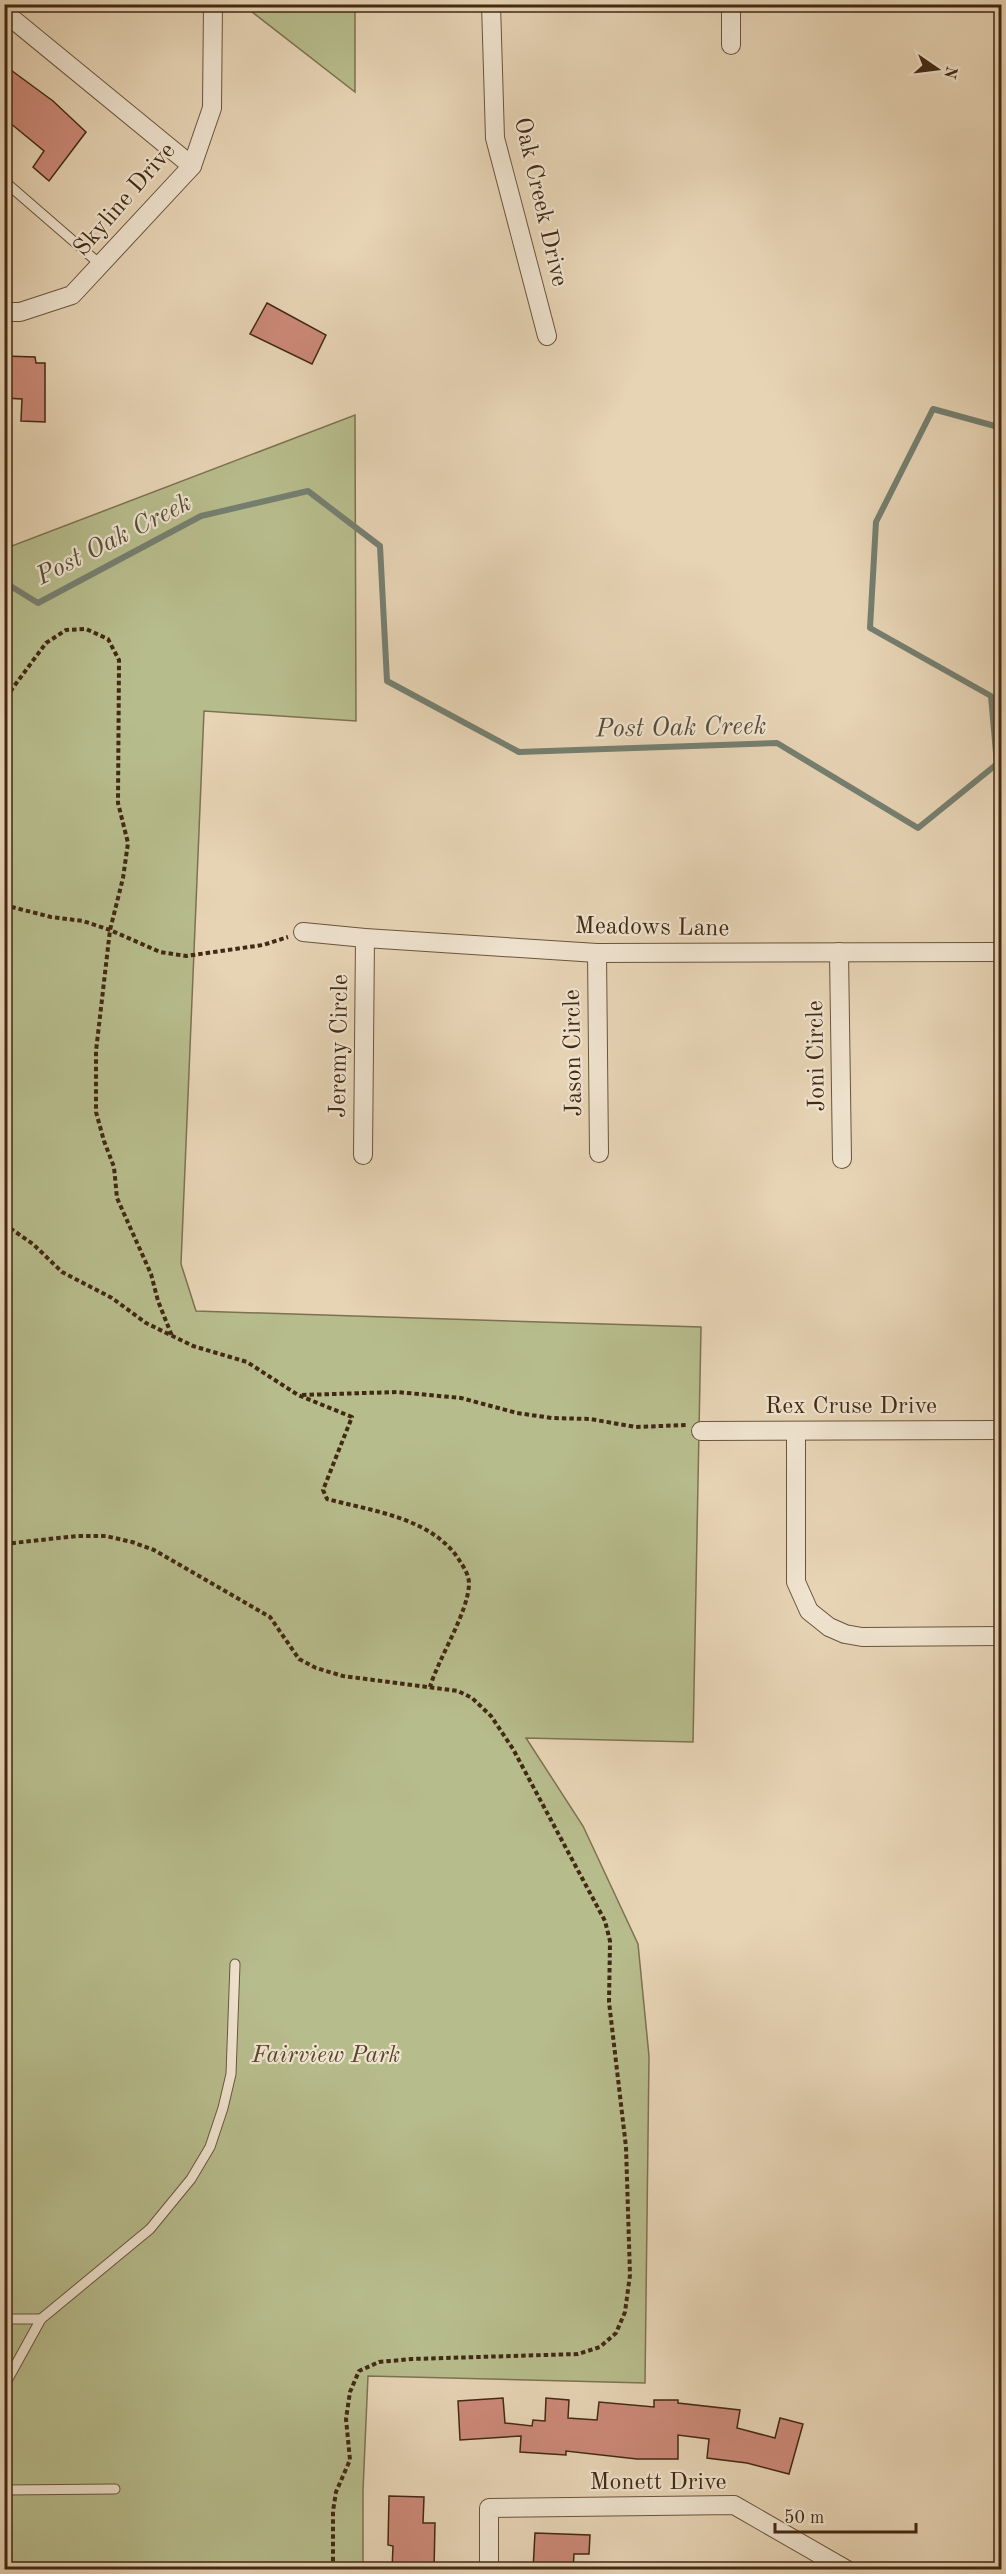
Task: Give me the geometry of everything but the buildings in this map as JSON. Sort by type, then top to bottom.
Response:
[{"type":"street","name":"Skyline Drive","points":[[12,312],[72,295],[192,166],[212,108],[213,4]]},
{"type":"street","name":"Oak Creek Drive","points":[[491,4],[495,138],[547,336]]},
{"type":"street","points":[[731,4],[731,45]]},
{"type":"street","points":[[4,12],[192,166]]},
{"type":"street","name":"Meadows Lane","points":[[303,932],[597,953],[1002,952]]},
{"type":"street","name":"Jeremy Circle","points":[[363,1155],[365,938]]},
{"type":"street","name":"Joni Circle","points":[[839,952],[843,1159]]},
{"type":"street","name":"Jason Circle","points":[[597,953],[599,1153]]},
{"type":"street","name":"Rex Cruse Drive","points":[[701,1431],[1002,1430]]},
{"type":"street","points":[[796,1432],[796,1582],[809,1611],[829,1628],[862,1637],[1002,1636]]},
{"type":"street","name":"Monett Drive","points":[[489,2570],[489,2508],[734,2505],[847,2570]]},
{"type":"lane","points":[[4,181],[101,265]]},
{"type":"lane","points":[[4,2386],[41,2319],[150,2229],[191,2179],[210,2147],[231,2074],[235,1964]]},
{"type":"lane","points":[[4,2319],[41,2319]]},
{"type":"lane","points":[[4,2490],[115,2489]]},
{"type":"path","points":[[4,705],[12,688],[46,643],[66,630],[86,629],[108,639],[119,660],[118,803],[128,843],[123,878],[110,930],[96,1051],[96,1112],[114,1167],[117,1198],[151,1274],[158,1301],[172,1336]]},
{"type":"path","points":[[4,905],[51,917],[83,921],[160,952],[186,956],[263,945],[303,932]]},
{"type":"path","points":[[4,1224],[33,1244],[62,1272],[111,1298],[146,1323],[193,1347],[247,1362],[298,1395],[352,1417],[323,1490],[327,1499],[417,1525],[443,1543],[458,1558],[467,1574],[469,1584],[465,1602],[436,1667],[430,1688]]},
{"type":"path","points":[[298,1395],[407,1393],[461,1398],[517,1413],[552,1418],[590,1419],[636,1427],[685,1425],[701,1431]]},
{"type":"path","points":[[4,1544],[77,1536],[105,1536],[132,1542],[154,1550],[270,1617],[299,1659],[316,1668],[343,1676],[458,1691],[472,1698],[491,1716],[513,1749],[605,1922],[610,1941],[609,2002],[626,2147],[630,2275],[625,2312],[616,2333],[600,2347],[578,2354],[412,2359],[379,2362],[359,2371],[350,2392],[346,2419],[350,2460],[334,2502],[333,2570]]},
{"type":"green space","points":[[243,5],[355,5],[355,92]]},
{"type":"green space","name":"Fairview Park","points":[[355,415],[356,721],[204,711],[181,1264],[196,1311],[701,1327],[693,1742],[526,1738],[583,1826],[638,1944],[649,2056],[645,2383],[368,2376],[363,2490],[363,2569],[5,2569],[4,540],[12,546]]},
{"type":"waterway","name":"Post Oak Creek","points":[[4,582],[38,603],[201,516],[308,491],[380,546],[387,681],[519,752],[777,743],[918,828],[997,764],[991,696],[870,628],[876,522],[933,409],[1002,428]]}]
